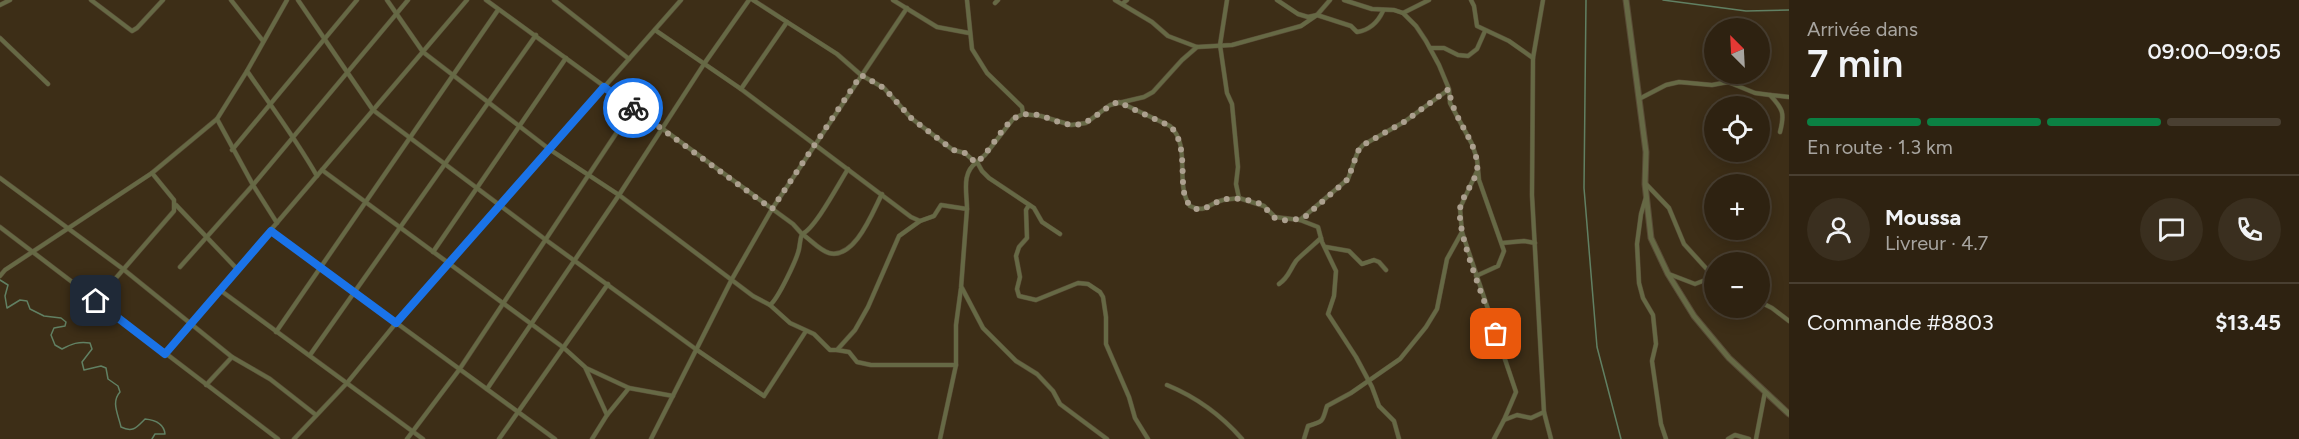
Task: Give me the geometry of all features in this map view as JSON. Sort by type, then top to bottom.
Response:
[{"type":"street","points":[[0,4],[10,0]]},
{"type":"street","points":[[91,0],[132,31],[163,0]]},
{"type":"street","points":[[231,0],[263,41]]},
{"type":"street","points":[[0,276],[5,270],[152,173],[217,120],[286,0]]},
{"type":"street","points":[[232,150],[357,0]]},
{"type":"street","points":[[387,0],[423,52],[549,149],[619,195],[753,296],[770,304],[790,323],[814,334],[830,350],[849,352],[857,362],[871,365],[956,365]]},
{"type":"street","points":[[180,267],[253,185],[408,0]]},
{"type":"street","points":[[165,354],[467,0]]},
{"type":"street","points":[[486,0],[793,224],[801,234],[826,252],[832,254],[851,246],[858,238],[882,194]]},
{"type":"street","points":[[554,0],[629,59]]},
{"type":"street","points":[[294,439],[346,383],[448,263],[681,0]]},
{"type":"street","points":[[487,389],[619,195],[704,64],[751,0],[837,54],[861,75],[884,88],[911,118],[953,150],[965,153],[989,178],[1029,205],[1040,215],[1042,222],[1060,234]]},
{"type":"street","points":[[893,0],[937,27],[969,33]]},
{"type":"street","points":[[967,0],[972,49],[978,61],[1002,90],[1022,107],[1023,114]]},
{"type":"street","points":[[1115,0],[1152,22],[1167,36],[1197,47],[1232,45],[1300,26],[1317,15],[1330,0]]},
{"type":"street","points":[[1122,4],[1127,0]]},
{"type":"street","points":[[1227,0],[1220,45],[1227,93],[1232,104],[1238,166],[1236,184],[1239,198]]},
{"type":"street","points":[[1277,0],[1298,14],[1308,17],[1317,15],[1351,26],[1357,32],[1367,30],[1383,11]]},
{"type":"street","points":[[1344,0],[1383,11],[1394,10],[1403,13],[1416,26],[1439,65],[1449,89],[1450,104],[1472,144],[1479,180],[1504,251],[1498,266],[1476,276]]},
{"type":"street","points":[[1403,13],[1430,0]]},
{"type":"street","points":[[1471,0],[1474,6],[1475,22],[1480,29],[1509,41],[1533,58]]},
{"type":"street","points":[[1544,0],[1533,58],[1532,195],[1544,411],[1551,439]]},
{"type":"street","points":[[1626,0],[1646,152],[1645,184],[1651,238],[1668,274],[1694,316],[1729,358],[1789,414]]},
{"type":"street","points":[[301,1],[373,110],[499,206],[764,396],[806,332]]},
{"type":"street","points":[[651,439],[732,279],[772,209],[907,8]]},
{"type":"street","points":[[276,332],[498,10]]},
{"type":"street","points":[[741,89],[787,22]]},
{"type":"street","points":[[655,30],[741,89],[920,221]]},
{"type":"street","points":[[1429,48],[1444,48],[1458,55],[1468,56],[1477,49],[1485,31]]},
{"type":"street","points":[[310,355],[536,35]]},
{"type":"street","points":[[0,38],[48,84]]},
{"type":"street","points":[[940,439],[956,365],[956,325],[962,288],[967,209],[966,176],[970,167],[985,155],[1013,119],[1023,114],[1041,116],[1071,125],[1086,123],[1099,111],[1118,102],[1144,97],[1154,92],[1175,66],[1197,47]]},
{"type":"street","points":[[433,252],[566,58]]},
{"type":"street","points":[[247,71],[269,105],[294,136],[317,176]]},
{"type":"street","points":[[1639,99],[1666,85],[1679,82],[1712,85],[1728,82],[1755,93],[1789,97]]},
{"type":"street","points":[[1300,220],[1348,179],[1358,151],[1363,145],[1404,122],[1449,89]]},
{"type":"street","points":[[1770,95],[1781,108],[1784,118],[1780,132]]},
{"type":"street","points":[[1118,102],[1175,130],[1181,147],[1183,191],[1190,206],[1198,210],[1220,200],[1239,198],[1264,206],[1275,218],[1300,220],[1318,226],[1336,271],[1334,296],[1328,314],[1368,380],[1379,406],[1394,421],[1399,439]]},
{"type":"street","points":[[407,439],[459,370],[633,108]]},
{"type":"street","points":[[217,120],[232,150],[277,223]]},
{"type":"street","points":[[1478,168],[1460,208],[1462,232],[1516,392],[1494,439]]},
{"type":"street","points":[[801,234],[817,220],[848,169]]},
{"type":"street","points":[[322,170],[564,348],[585,367],[629,388],[673,396]]},
{"type":"street","points":[[152,173],[175,204],[238,270]]},
{"type":"street","points":[[0,178],[123,269],[232,357],[270,379],[316,415]]},
{"type":"street","points":[[1645,184],[1669,208],[1684,244],[1704,266]]},
{"type":"street","points":[[1647,194],[1641,214],[1637,244],[1640,283],[1644,298],[1653,315],[1656,344],[1652,360],[1660,424],[1666,439]]},
{"type":"street","points":[[96,301],[174,211],[175,204]]},
{"type":"street","points":[[837,350],[855,330],[868,307],[899,236],[920,221],[934,216],[942,205],[967,209]]},
{"type":"street","points":[[1029,205],[1026,210],[1027,238],[1019,247],[1016,256],[1020,277],[1017,289],[1019,296],[1036,300],[1078,283],[1088,284],[1100,292],[1106,317],[1106,344],[1129,397],[1135,418],[1148,439]]},
{"type":"street","points":[[0,227],[278,439]]},
{"type":"street","points":[[271,231],[555,439]]},
{"type":"street","points":[[1304,439],[1308,426],[1324,419],[1327,406],[1351,393],[1400,358],[1426,327],[1437,309],[1447,260],[1462,232]]},
{"type":"street","points":[[770,304],[775,301],[781,291],[799,250],[801,234]]},
{"type":"street","points":[[1278,284],[1287,278],[1296,259],[1305,255],[1321,238]]},
{"type":"street","points":[[1502,243],[1524,241],[1535,243]]},
{"type":"street","points":[[1325,247],[1349,251],[1362,264],[1374,260],[1380,262],[1386,270]]},
{"type":"street","points":[[1668,274],[1695,284],[1704,281]]},
{"type":"street","points":[[499,439],[608,284]]},
{"type":"street","points":[[962,288],[983,328],[1016,360],[1037,374],[1053,391],[1060,404],[1107,439]]},
{"type":"street","points":[[220,290],[423,439]]},
{"type":"street","points":[[1770,307],[1789,321]]},
{"type":"street","points":[[206,385],[232,357]]},
{"type":"street","points":[[585,367],[607,416]]},
{"type":"street","points":[[1167,385],[1193,398],[1224,420],[1242,439]]},
{"type":"street","points":[[592,439],[629,388]]},
{"type":"street","points":[[1756,439],[1765,392]]},
{"type":"street","points":[[1504,420],[1518,415],[1530,418],[1544,411]]},
{"type":"street","points":[[1728,439],[1735,435],[1749,439]]},
{"type":"waterway","points":[[1586,0],[1584,188],[1597,347],[1621,439]]},
{"type":"waterway","points":[[1663,0],[1746,11],[1789,10]]},
{"type":"waterway","points":[[0,280],[8,285],[5,296],[7,308],[20,300],[27,301],[30,309],[44,316],[61,318],[66,322],[65,326],[54,328],[51,335],[55,345],[62,349],[75,343],[90,343],[92,349],[82,362],[84,370],[101,366],[106,368],[108,379],[118,386],[120,392],[116,404],[121,427],[132,429],[145,419],[155,421],[163,427],[165,434],[155,434],[152,439]]},
{"type":"way so far","points":[[633,108],[772,209],[861,75],[884,88],[911,118],[953,150],[965,153],[976,163],[1013,119],[1023,114],[1041,116],[1071,125],[1079,124],[1086,123],[1099,111],[1118,102],[1175,130],[1181,147],[1183,191],[1190,206],[1198,210],[1220,200],[1239,198],[1264,206],[1275,218],[1300,220],[1344,184],[1358,151],[1363,145],[1374,141],[1404,122],[1449,89],[1450,104],[1472,144],[1477,159],[1478,168],[1460,208],[1462,232],[1496,334]]},
{"type":"route","points":[[96,301],[165,354],[271,231],[396,323],[604,87],[633,108]]}]
